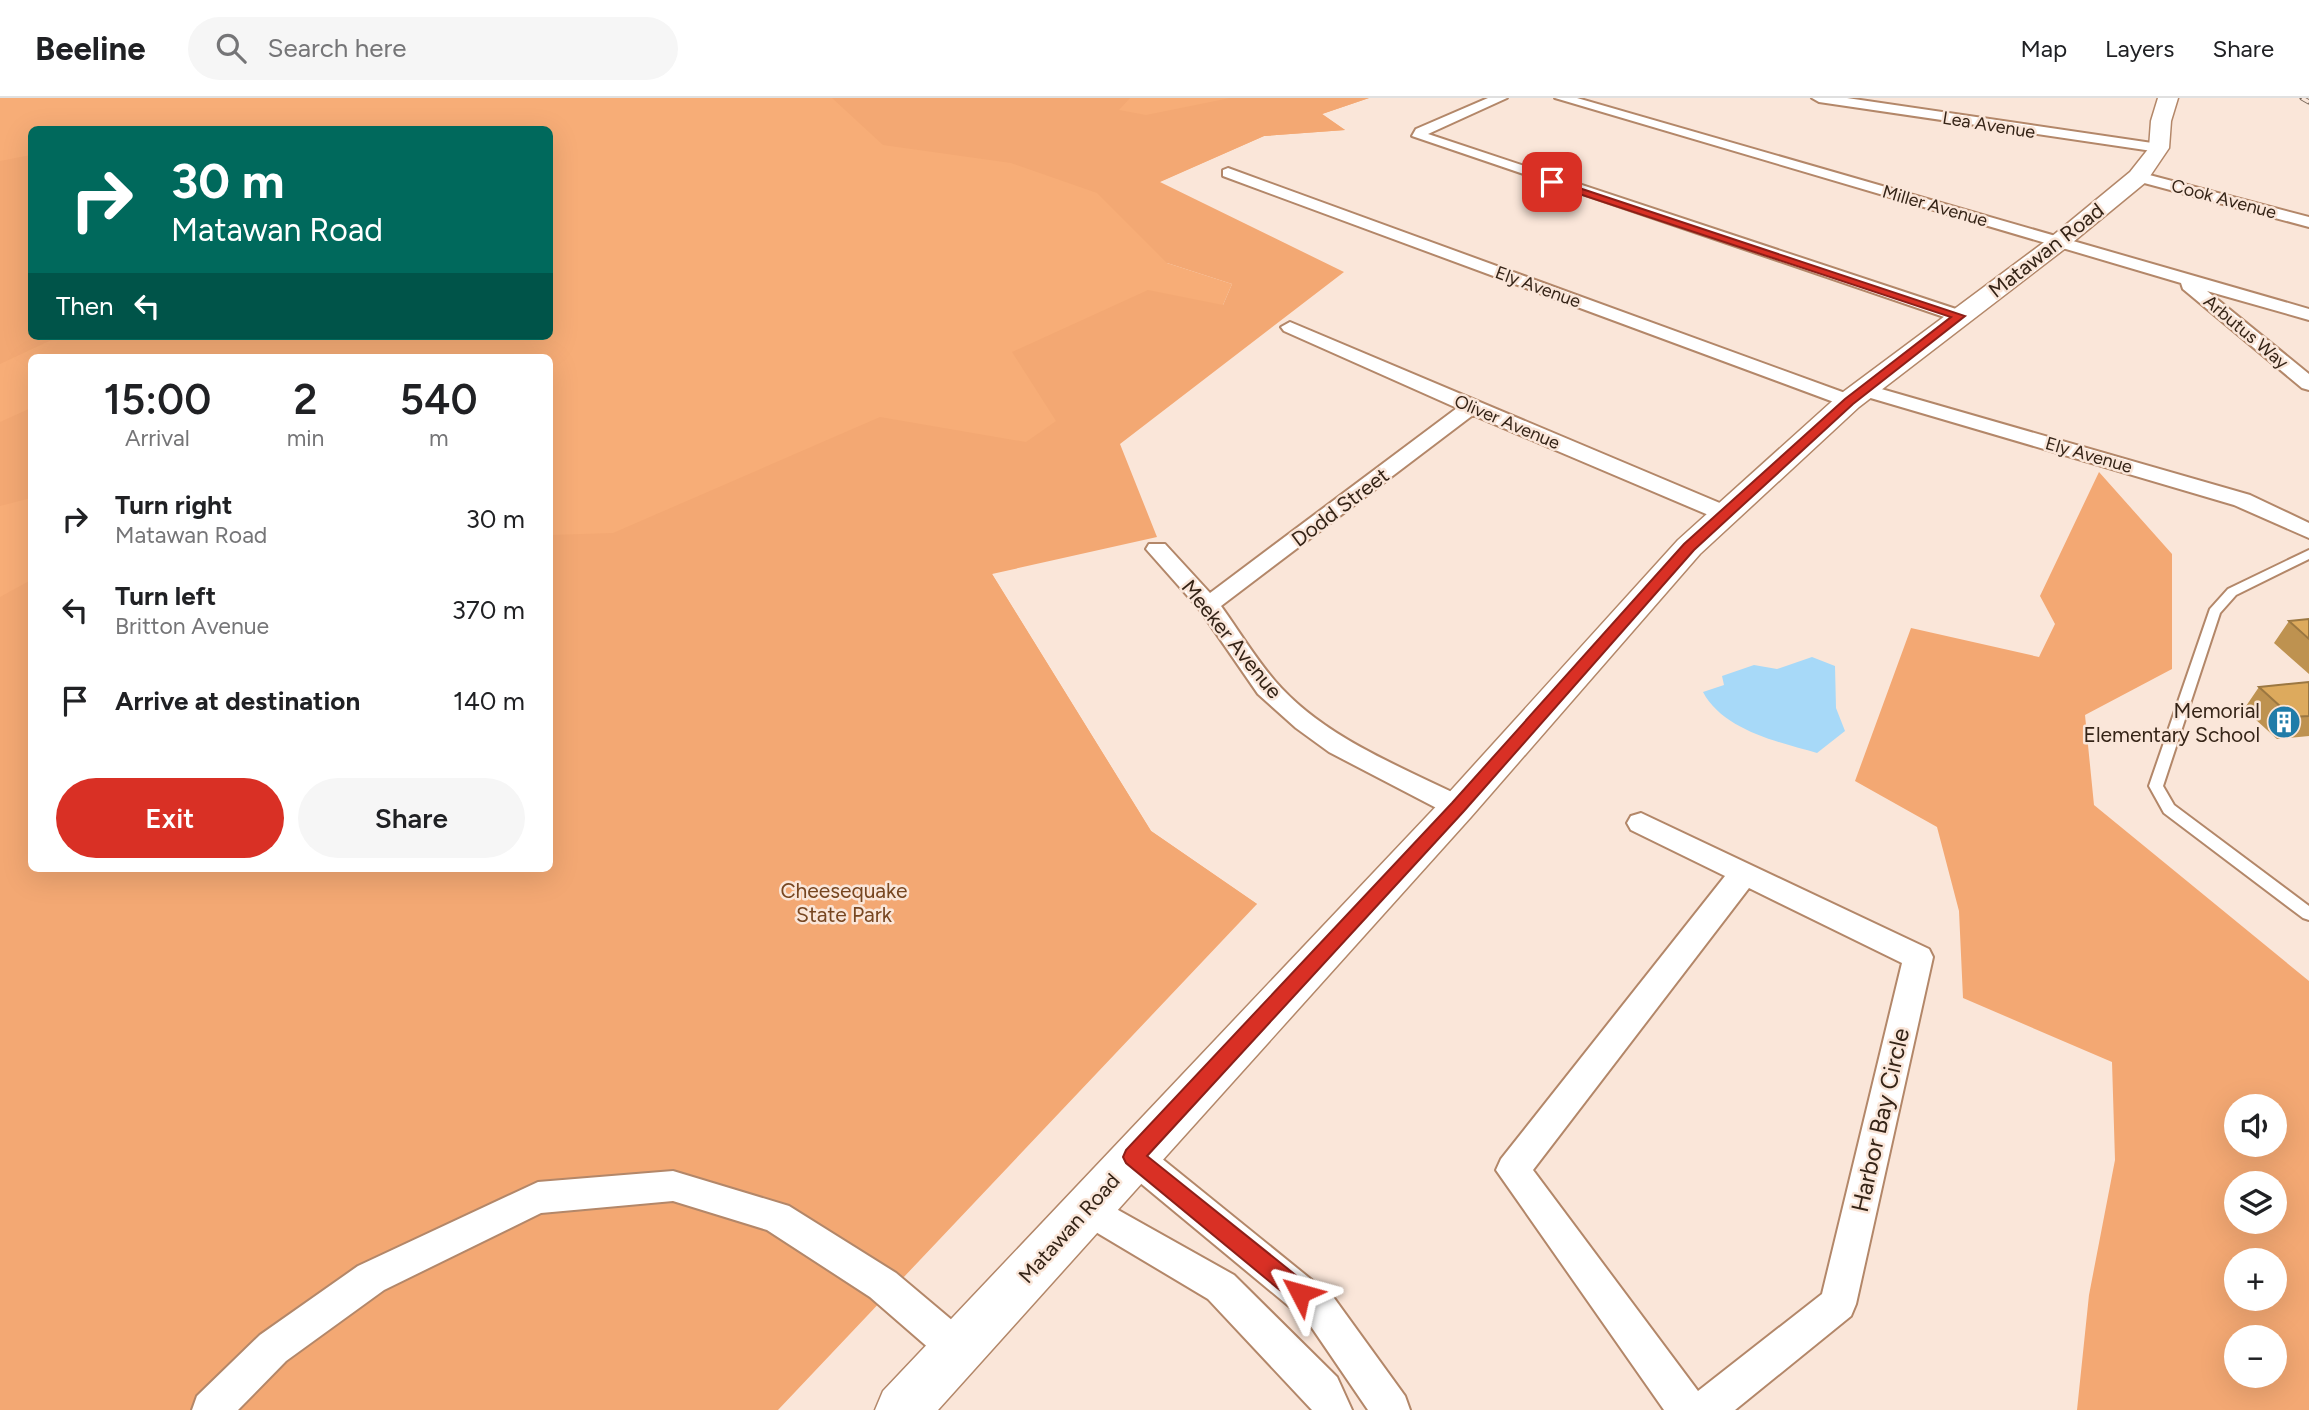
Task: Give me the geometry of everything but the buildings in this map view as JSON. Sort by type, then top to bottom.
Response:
[{"type":"main road","points":[[2149,162],[2168,98]]},
{"type":"main road","name":"Matawan Road","points":[[902,1410],[1458,807],[1689,547],[1856,396],[2059,242],[2149,162]]},
{"type":"street","points":[[1500,98],[1421,132],[1419,136],[1959,316]]},
{"type":"street","name":"Miller Avenue","points":[[1562,98],[2309,315]]},
{"type":"street","name":"Lea Avenue","points":[[1819,98],[2149,162]]},
{"type":"street","name":"Cook Avenue","points":[[2149,162],[2309,222]]},
{"type":"street","name":"Ely Avenue","points":[[1228,173],[1856,396],[2242,500],[2309,531]]},
{"type":"street","name":"Arbutus Way","points":[[2183,279],[2309,384]]},
{"type":"street","name":"Oliver Avenue","points":[[1290,327],[1471,407],[1726,514]]},
{"type":"street","name":"Dodd Street","points":[[1208,605],[1471,407]]},
{"type":"street","name":"Meeker Avenue","points":[[1157,549],[1208,605],[1267,688],[1304,723],[1338,746],[1458,807]]},
{"type":"street","name":"Harbor Bay Circle","points":[[1641,823],[1917,957],[1838,1304],[1704,1410]]},
{"type":"street","points":[[1688,1410],[1513,1170],[1744,873]]},
{"type":"street","points":[[1133,1157],[1321,1310],[1391,1410]]},
{"type":"street","points":[[211,1410],[273,1348],[371,1278],[538,1198],[673,1186],[778,1217],[883,1285],[959,1350]]},
{"type":"street","points":[[1086,1208],[1221,1287],[1323,1391],[1333,1410]]},
{"type":"lane","points":[[2309,554],[2232,592],[2214,612],[2156,786],[2169,809],[2309,914]]},
{"type":"green space","name":"Cheesequake State Park","points":[[0,98],[1369,98],[1322,114],[1345,130],[1264,136],[1159,182],[1167,263],[1232,284],[1223,305],[992,574],[1151,831],[1257,904],[0,1410]]},
{"type":"green space","name":"Cheesequake State Park","points":[[832,98],[1130,98],[1119,110],[1146,115],[1230,98],[1369,98],[1322,114],[1345,130],[1264,136],[1160,182],[1344,272],[1120,444],[1157,537],[992,574],[1151,831],[1257,904],[778,1410],[0,1410],[0,597],[28,582],[28,872],[553,872],[553,535],[613,533],[880,417],[1026,442],[1056,421],[1012,352],[1148,290],[1223,305],[1232,284],[1167,263],[1097,193],[1011,163],[883,145]]},
{"type":"green space","points":[[28,156],[28,340],[51,340],[0,364],[0,161]]},
{"type":"green space","points":[[28,409],[28,499],[0,506],[0,422]]},
{"type":"green space","points":[[2099,472],[2172,554],[2172,669],[2085,715],[2094,805],[2309,981],[2309,1410],[2077,1410],[2089,1295],[2115,1160],[2112,1062],[1963,998],[1959,911],[1937,827],[1855,781],[1911,628],[2039,657],[2055,624],[2040,596]]},
{"type":"water","points":[[1812,657],[1835,666],[1836,708],[1845,731],[1817,753],[1769,739],[1738,725],[1712,705],[1703,692],[1724,685],[1722,676],[1754,665],[1777,669]]},
{"type":"railway","points":[[2302,98],[2309,102]]},
{"type":"place","name":"Memorial Elementary School","points":[[2284,722]]},
{"type":"route","points":[[1300,1293],[1133,1157],[1458,807],[1689,547],[1849,401],[1959,316],[1552,182]]}]
